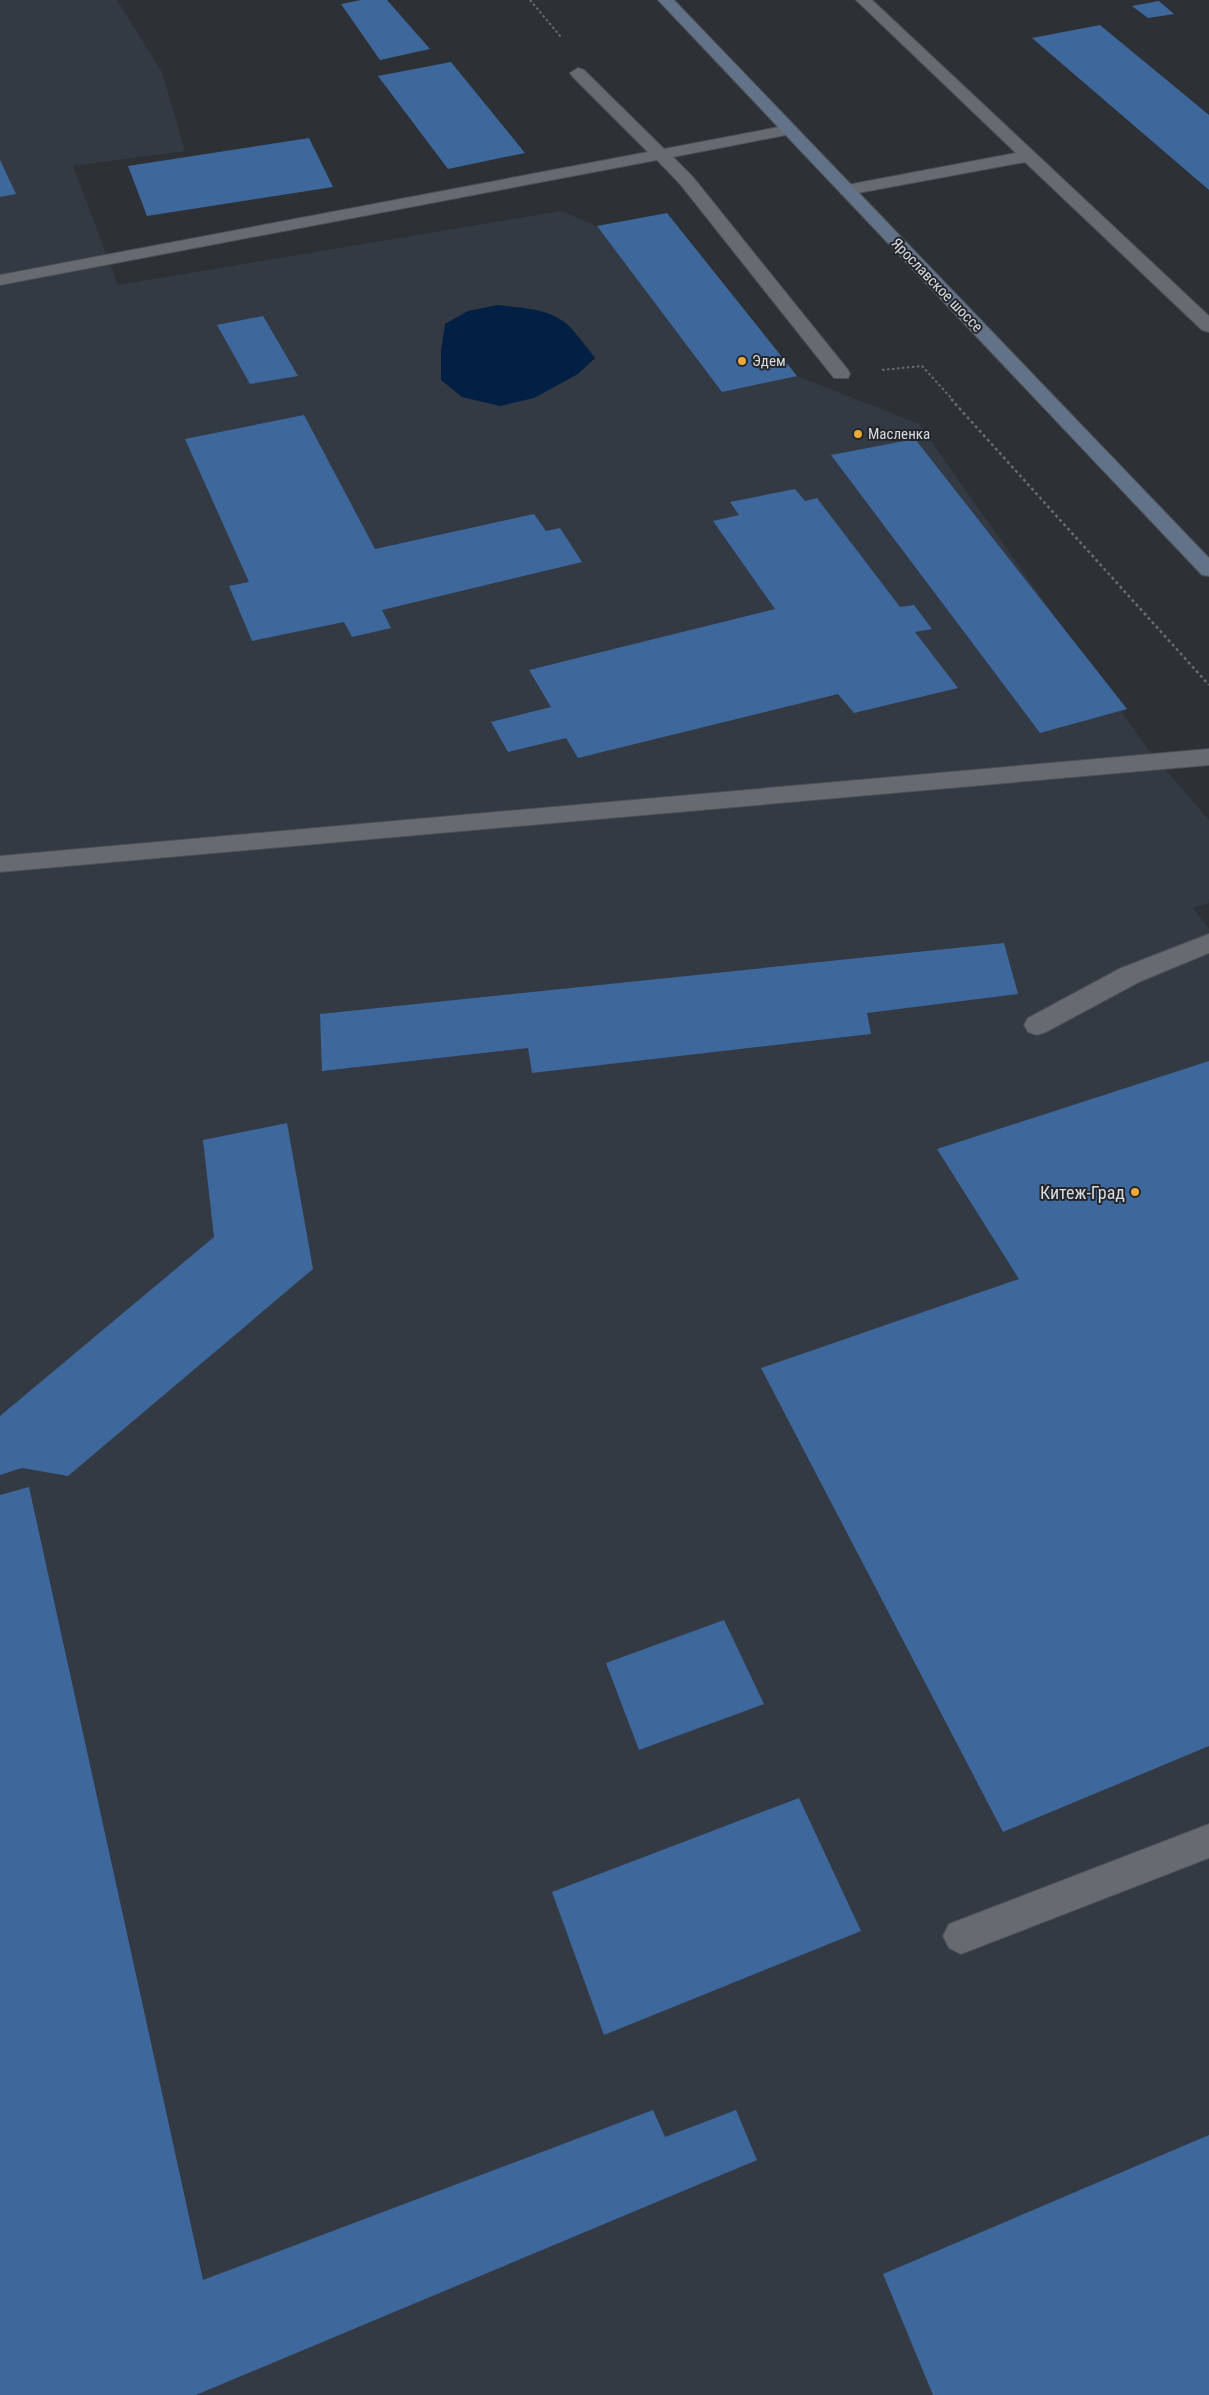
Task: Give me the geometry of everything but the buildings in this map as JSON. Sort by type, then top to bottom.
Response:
[{"type":"main road","name":"Ярославское шоссе","points":[[666,0],[1209,570]]},
{"type":"lane","points":[[863,0],[1209,326]]},
{"type":"lane","points":[[578,73],[686,180],[841,374]]},
{"type":"lane","points":[[0,280],[790,130]]},
{"type":"lane","points":[[847,190],[1028,156]]},
{"type":"lane","points":[[0,864],[1209,757]]},
{"type":"lane","points":[[1037,1025],[1130,975],[1209,943]]},
{"type":"lane","points":[[961,1936],[1209,1840]]},
{"type":"path","points":[[530,0],[568,45],[578,73]]},
{"type":"path","points":[[841,374],[922,366],[1209,685]]},
{"type":"shaded area","points":[[0,0],[117,0],[162,72],[185,151],[73,166],[118,285],[561,211],[597,226],[667,213],[797,376],[919,424],[1147,748],[1209,820],[1209,903],[1193,908],[1209,929],[1209,2395],[0,2395]]},
{"type":"water","points":[[498,305],[544,312],[561,319],[572,329],[595,358],[578,374],[534,398],[500,406],[462,397],[441,380],[441,351],[445,324],[468,311]]},
{"type":"place","name":"Эдем","points":[[742,361]]},
{"type":"place","name":"Масленка","points":[[858,434]]},
{"type":"place","name":"Китеж-Град","points":[[1135,1192]]}]
